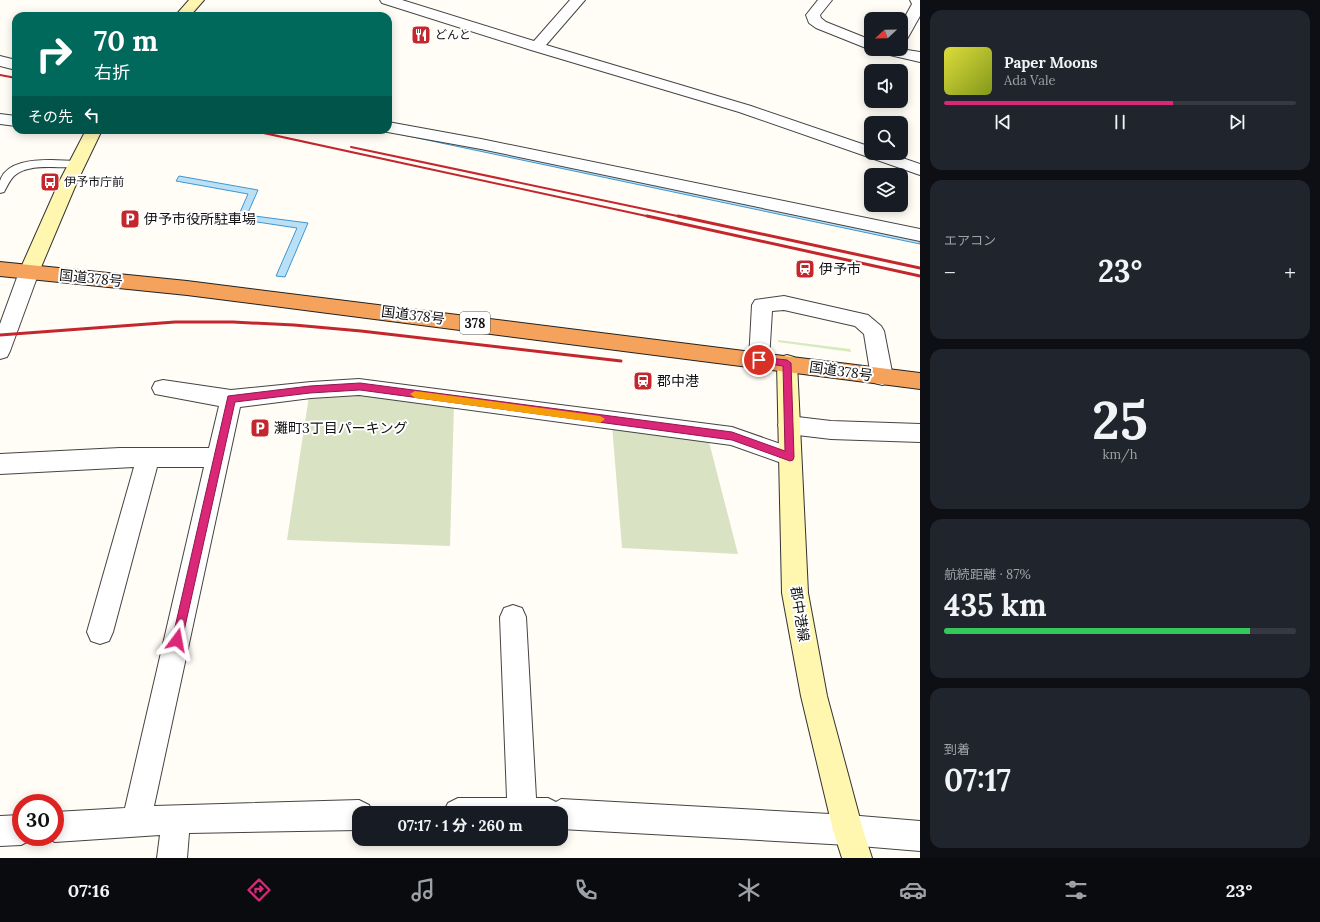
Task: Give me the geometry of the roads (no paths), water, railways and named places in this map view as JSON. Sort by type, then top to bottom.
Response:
[{"type":"highway","name":"国道378号","points":[[0,269],[203,290],[920,381]]},
{"type":"main road","points":[[186,12],[197,0]]},
{"type":"main road","points":[[29,272],[92,134]]},
{"type":"main road","name":"郡中港線","points":[[787,363],[795,593],[814,696],[848,830],[857,858]]},
{"type":"street","points":[[387,0],[536,47],[745,109],[864,151]]},
{"type":"street","points":[[536,47],[578,0]]},
{"type":"street","points":[[825,0],[812,15],[814,20],[821,25],[864,42]]},
{"type":"street","points":[[908,24],[918,3]]},
{"type":"street","points":[[908,54],[920,57]]},
{"type":"street","points":[[0,61],[12,64]]},
{"type":"street","points":[[0,119],[12,120]]},
{"type":"street","points":[[392,127],[474,142],[920,235]]},
{"type":"street","points":[[891,160],[920,170]]},
{"type":"street","points":[[0,351],[29,272]]},
{"type":"street","points":[[759,360],[762,305],[784,303],[861,320],[874,331],[882,377]]},
{"type":"street","points":[[163,388],[231,398],[310,390],[360,387],[732,436],[790,457]]},
{"type":"street","points":[[136,822],[231,398]]},
{"type":"street","points":[[789,425],[831,430],[920,433]]},
{"type":"street","points":[[0,464],[120,457],[218,458]]},
{"type":"street","points":[[100,632],[148,457]]},
{"type":"street","points":[[513,617],[534,806]]},
{"type":"street","points":[[568,814],[848,830],[920,836]]},
{"type":"street","points":[[64,826],[176,819],[352,815]]},
{"type":"street","points":[[172,858],[176,819]]},
{"type":"street","points":[[0,831],[12,830]]},
{"type":"lane","points":[[0,190],[10,174],[20,167],[33,164],[77,164]]},
{"type":"water","points":[[392,131],[920,238],[920,244],[392,133]]},
{"type":"water","points":[[179,176],[258,190],[247,215],[308,223],[285,277],[276,276],[297,228],[237,219],[248,194],[176,181]]},
{"type":"railway","points":[[0,75],[12,77]]},
{"type":"railway","points":[[268,134],[651,217]]},
{"type":"railway","points":[[351,147],[682,217]]},
{"type":"railway","points":[[647,216],[920,276]]},
{"type":"railway","points":[[678,216],[920,268]]},
{"type":"railway","points":[[0,335],[175,322],[233,322],[294,325],[361,331],[621,361]]},
{"type":"place","name":"どんと","points":[[421,35]]},
{"type":"place","name":"伊予市庁前","points":[[50,182]]},
{"type":"place","name":"伊予市役所駐車場","points":[[130,219]]},
{"type":"place","name":"伊予市","points":[[805,269]]},
{"type":"place","name":"郡中港","points":[[643,381]]},
{"type":"place","name":"灘町3丁目パーキング","points":[[260,428]]}]
